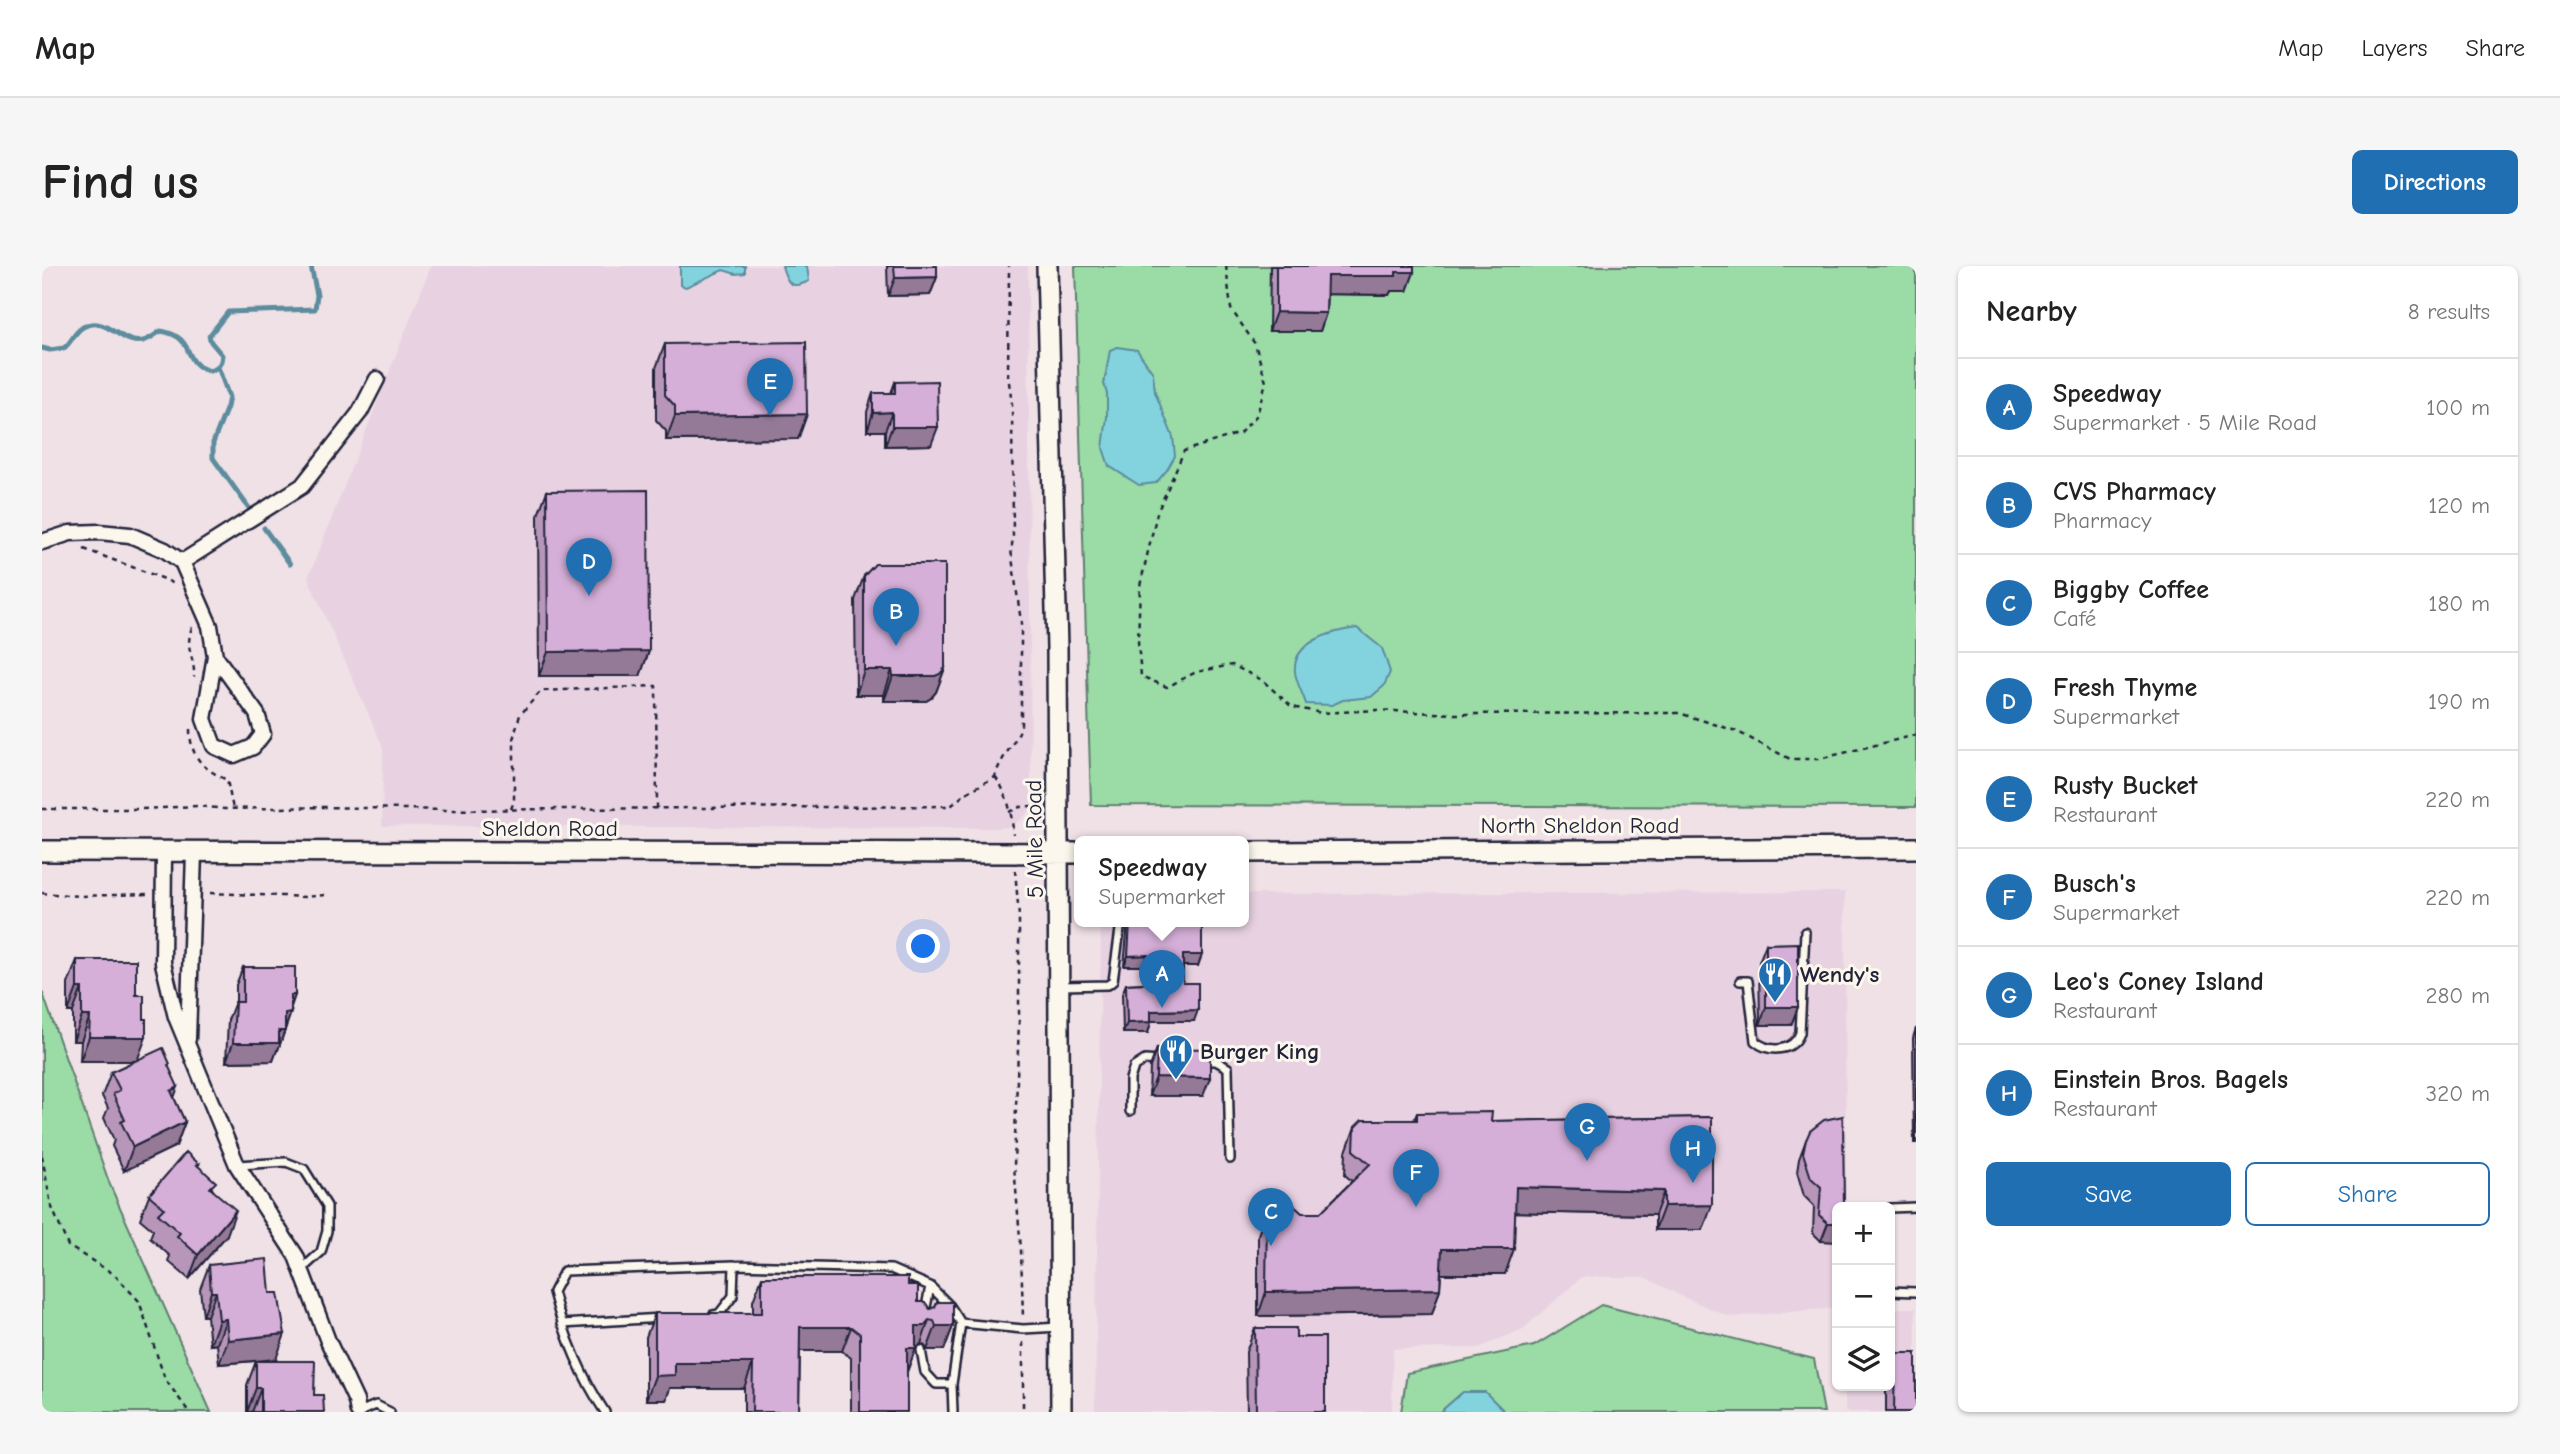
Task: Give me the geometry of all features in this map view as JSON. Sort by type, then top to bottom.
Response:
[{"type":"main road","name":"5 Mile Road","points":[[1047,266],[1059,853],[1061,1412]]},
{"type":"main road","name":"North Sheldon Road","points":[[1249,852],[1916,848]]},
{"type":"main road","name":"Sheldon Road","points":[[42,851],[1059,853]]},
{"type":"main road","points":[[1059,853],[1074,853]]},
{"type":"street","points":[[182,562],[302,486],[360,412],[377,379]]},
{"type":"street","points":[[42,542],[70,533],[99,532],[130,536],[165,550],[182,562],[210,626],[215,656],[204,719],[214,746],[234,755],[253,747],[263,734],[257,714],[215,656]]},
{"type":"street","points":[[164,853],[163,963],[176,1017],[237,1165],[296,1256],[328,1341],[356,1401],[358,1412]]},
{"type":"street","points":[[188,1048],[194,853]]},
{"type":"lane","points":[[1060,986],[1111,984],[1116,968],[1120,927]]},
{"type":"lane","points":[[1740,981],[1748,981],[1755,1041],[1762,1047],[1773,1048],[1788,1048],[1796,1043],[1800,1033],[1805,932]]},
{"type":"lane","points":[[1130,1111],[1130,1079],[1134,1067],[1145,1060],[1169,1061]]},
{"type":"lane","points":[[1193,1061],[1216,1061],[1228,1068],[1230,1160]]},
{"type":"lane","points":[[237,1165],[286,1162],[304,1170],[327,1206],[327,1231],[321,1252],[301,1270]]},
{"type":"lane","points":[[1895,1208],[1916,1208]]},
{"type":"lane","points":[[706,1315],[719,1314],[733,1296],[734,1265]]},
{"type":"lane","points":[[605,1412],[593,1394],[562,1324],[553,1292],[564,1271],[734,1265],[891,1269],[930,1286],[950,1306],[961,1323],[952,1384],[953,1412]]},
{"type":"lane","points":[[922,1327],[930,1286]]},
{"type":"lane","points":[[1895,1291],[1916,1292]]},
{"type":"lane","points":[[562,1324],[666,1318]]},
{"type":"lane","points":[[961,1323],[1023,1329],[1060,1327]]},
{"type":"lane","points":[[921,1350],[925,1372],[936,1384],[952,1384]]},
{"type":"lane","points":[[358,1412],[376,1405],[390,1412]]},
{"type":"path","points":[[42,809],[198,806],[233,809],[326,807],[445,810],[951,806],[966,793],[995,777],[999,762],[1015,743],[1021,727],[1021,622],[1011,550],[1009,266]]},
{"type":"path","points":[[1226,266],[1231,309],[1255,344],[1266,383],[1256,415],[1240,433],[1184,451],[1157,513],[1140,586],[1138,641],[1141,676],[1167,687],[1196,672],[1233,665],[1262,680],[1292,707],[1322,713],[1377,710],[1452,714],[1679,713],[1737,731],[1790,759],[1819,759],[1916,735]]},
{"type":"path","points":[[84,549],[167,580],[176,587]]},
{"type":"path","points":[[194,678],[195,665],[187,642],[195,620]]},
{"type":"path","points":[[511,809],[514,801],[514,735],[520,715],[541,691],[656,687],[657,808]]},
{"type":"path","points":[[191,718],[190,744],[197,760],[208,772],[227,780],[233,809]]},
{"type":"path","points":[[995,777],[1003,786],[1013,822]]},
{"type":"path","points":[[1009,812],[1032,806]]},
{"type":"path","points":[[1015,878],[1019,916],[1019,1020],[1014,1166],[1021,1248],[1023,1412]]},
{"type":"path","points":[[42,1156],[51,1206],[68,1245],[114,1274],[139,1301],[165,1379],[190,1412]]},
{"type":"shaded area","points":[[431,266],[1028,266],[1031,800],[1029,811],[1022,819],[1008,827],[998,828],[382,826],[383,747],[308,578]]},
{"type":"shaded area","points":[[1845,892],[1846,1202],[1832,1202],[1832,1308],[1730,1317],[1644,1277],[1582,1277],[1523,1329],[1479,1348],[1393,1349],[1392,1412],[1095,1412],[1101,927],[1249,927],[1249,894]]},
{"type":"shaded area","points":[[1895,1308],[1916,1308],[1916,1412],[1845,1412],[1845,1391],[1895,1391]]},
{"type":"green space","points":[[1075,266],[1916,266],[1916,807],[1091,805]]},
{"type":"green space","points":[[42,991],[110,1185],[211,1412],[42,1412]]},
{"type":"green space","points":[[1601,1305],[1814,1359],[1824,1412],[1505,1412],[1484,1392],[1463,1392],[1440,1412],[1401,1412],[1407,1373],[1534,1346]]},
{"type":"water","points":[[680,266],[745,266],[745,273],[736,274],[723,270],[686,287],[680,285]]},
{"type":"water","points":[[782,266],[807,266],[809,281],[798,285],[791,284]]},
{"type":"water","points":[[1117,347],[1137,350],[1153,373],[1155,392],[1173,437],[1175,456],[1156,483],[1139,485],[1109,466],[1103,448],[1107,417],[1104,384],[1110,350]]},
{"type":"water","points":[[1357,628],[1382,648],[1390,672],[1384,686],[1371,697],[1343,700],[1332,705],[1306,704],[1295,672],[1300,652],[1326,635]]},
{"type":"water","points":[[1463,1392],[1485,1392],[1505,1412],[1440,1412]]},
{"type":"building","points":[[894,266],[937,266],[937,277],[895,278]]},
{"type":"building","points":[[1276,266],[1414,266],[1414,272],[1396,272],[1396,276],[1327,276],[1326,313],[1276,312]]},
{"type":"building","points":[[806,342],[807,414],[675,416],[675,406],[665,395],[665,344]]},
{"type":"building","points":[[937,381],[938,427],[892,427],[892,412],[873,413],[873,393],[895,393],[895,382]]},
{"type":"building","points":[[648,490],[649,651],[548,652],[547,491]]},
{"type":"building","points":[[875,564],[945,564],[945,668],[940,674],[893,676],[892,670],[864,670],[864,576]]},
{"type":"building","points":[[1130,927],[1202,927],[1202,955],[1183,955],[1183,983],[1198,983],[1198,1010],[1151,1011],[1151,1022],[1127,1023],[1126,984],[1148,983],[1148,955],[1128,956]]},
{"type":"building","points":[[1798,943],[1798,1007],[1766,1007],[1766,944]]},
{"type":"building","points":[[77,960],[136,960],[136,995],[144,995],[146,1037],[89,1037],[90,1016],[82,1016],[82,988],[77,988]]},
{"type":"building","points":[[243,967],[295,967],[295,995],[291,995],[291,1012],[285,1013],[285,1031],[279,1031],[279,1043],[233,1043],[235,1002],[243,1002]]},
{"type":"building","points":[[163,1048],[178,1087],[171,1091],[185,1122],[133,1147],[121,1122],[125,1120],[113,1094],[120,1090],[111,1072]]},
{"type":"building","points":[[1157,1048],[1210,1049],[1210,1078],[1156,1077]]},
{"type":"building","points":[[1492,1112],[1491,1121],[1712,1117],[1712,1205],[1664,1206],[1664,1191],[1516,1187],[1514,1249],[1442,1249],[1440,1289],[1266,1292],[1267,1211],[1276,1204],[1292,1204],[1302,1213],[1320,1213],[1370,1164],[1354,1151],[1355,1127],[1362,1120],[1417,1120],[1417,1113]]},
{"type":"building","points":[[1843,1116],[1844,1202],[1832,1202],[1832,1223],[1819,1215],[1821,1187],[1811,1178],[1803,1153],[1810,1131],[1824,1120]]},
{"type":"building","points":[[186,1152],[216,1182],[210,1188],[236,1210],[198,1255],[177,1236],[180,1233],[158,1214],[164,1208],[149,1195]]},
{"type":"building","points":[[267,1259],[270,1293],[278,1293],[285,1334],[228,1340],[226,1319],[219,1320],[216,1292],[211,1292],[209,1265]]},
{"type":"building","points":[[762,1277],[908,1277],[908,1285],[918,1285],[918,1302],[925,1302],[930,1309],[935,1307],[937,1302],[953,1302],[953,1326],[936,1326],[934,1321],[929,1320],[924,1326],[916,1326],[916,1348],[907,1348],[907,1412],[860,1412],[860,1334],[851,1327],[800,1327],[799,1412],[752,1412],[753,1363],[675,1363],[675,1375],[655,1376],[655,1313],[762,1313]]},
{"type":"building","points":[[1255,1328],[1296,1328],[1296,1337],[1325,1337],[1325,1412],[1256,1412]]},
{"type":"building","points":[[1895,1353],[1916,1353],[1916,1412],[1894,1412]]},
{"type":"building","points":[[256,1361],[315,1361],[314,1395],[323,1395],[324,1412],[261,1412],[261,1388],[256,1388]]},
{"type":"waterway","points":[[254,515],[213,458],[213,443],[229,397],[218,367],[222,355],[209,336],[228,312],[315,309],[317,295],[311,266]]},
{"type":"waterway","points":[[42,348],[64,348],[80,329],[99,324],[130,340],[148,339],[161,331],[172,334],[185,344],[191,357],[201,368],[210,371],[218,367]]},
{"type":"waterway","points":[[264,528],[290,564]]},
{"type":"place","name":"Rusty Bucket","points":[[770,416]]},
{"type":"place","name":"Fresh Thyme","points":[[589,596]]},
{"type":"place","name":"CVS Pharmacy","points":[[896,646]]},
{"type":"place","name":"Wendy's","points":[[1775,1004]]},
{"type":"place","name":"Speedway","points":[[1162,1008]]},
{"type":"place","name":"Burger King","points":[[1176,1081]]},
{"type":"place","name":"Leo's Coney Island","points":[[1587,1161]]},
{"type":"place","name":"Einstein Bros. Bagels","points":[[1693,1183]]},
{"type":"place","name":"Busch's","points":[[1416,1207]]},
{"type":"place","name":"Biggby Coffee","points":[[1271,1246]]}]
